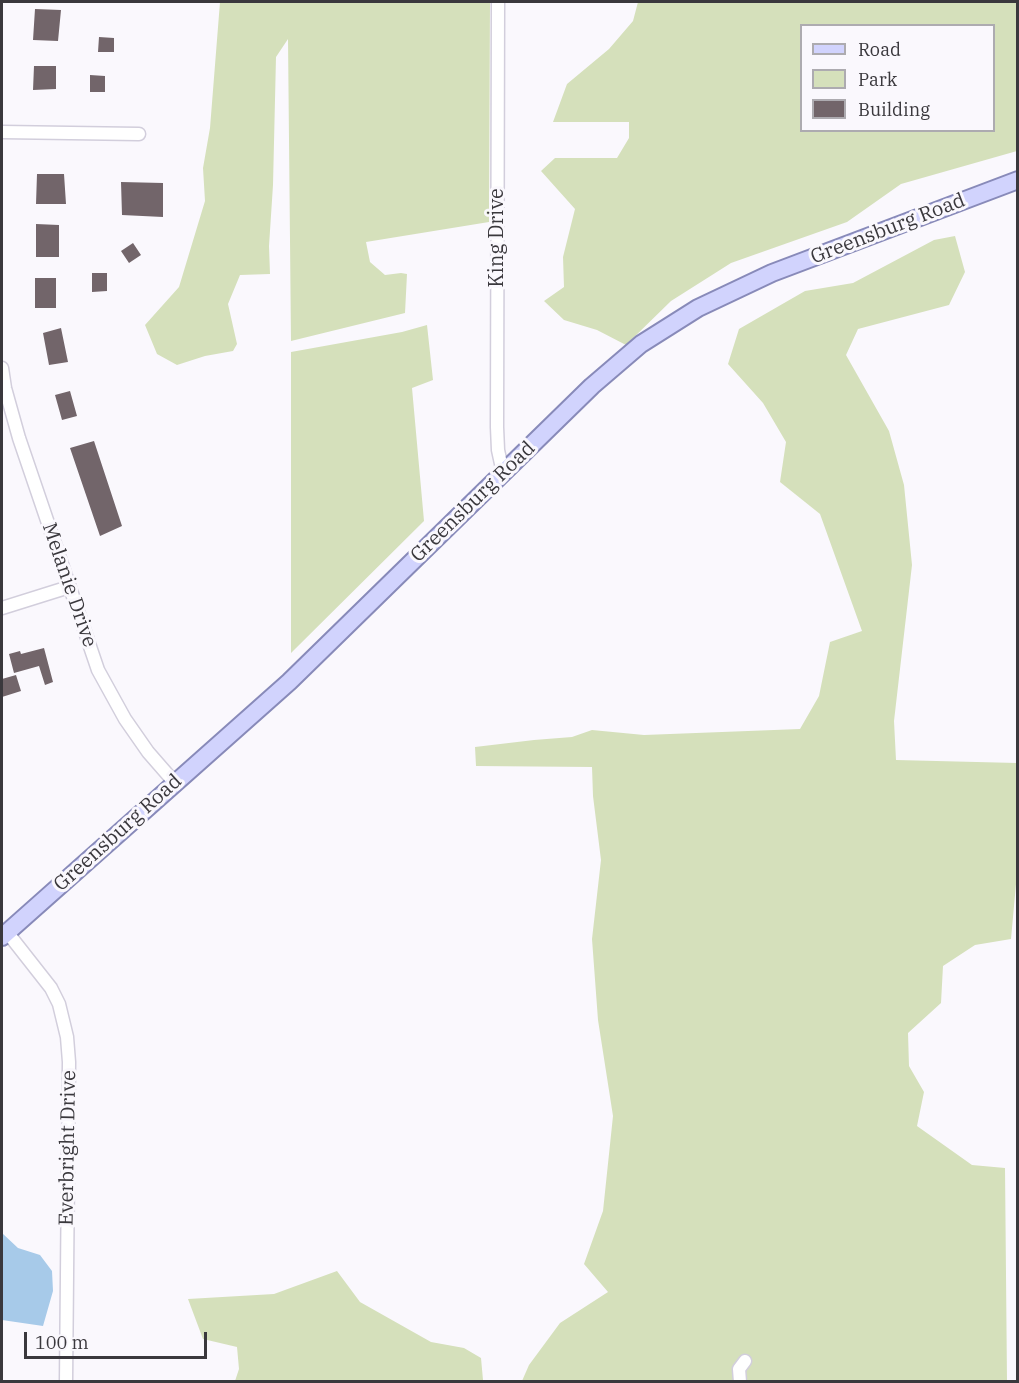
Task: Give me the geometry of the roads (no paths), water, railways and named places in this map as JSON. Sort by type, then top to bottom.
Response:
[{"type":"main road","name":"Greensburg Road","points":[[4,934],[289,682],[616,364],[665,327],[698,308],[772,273],[1017,180]]},
{"type":"street","name":"King Drive","points":[[498,2],[496,427],[503,473]]},
{"type":"street","points":[[2,132],[139,134]]},
{"type":"street","name":"Melanie Drive","points":[[2,368],[5,388],[19,438],[98,670],[110,694],[148,752],[175,783]]},
{"type":"street","points":[[2,608],[69,587]]},
{"type":"street","name":"Everbright Drive","points":[[4,934],[51,988],[62,1012],[67,1037],[69,1062],[66,1382]]},
{"type":"street","points":[[740,1382],[739,1369],[745,1360]]},
{"type":"water","points":[[2,1233],[18,1248],[40,1255],[52,1271],[53,1291],[43,1326],[2,1320]]}]
